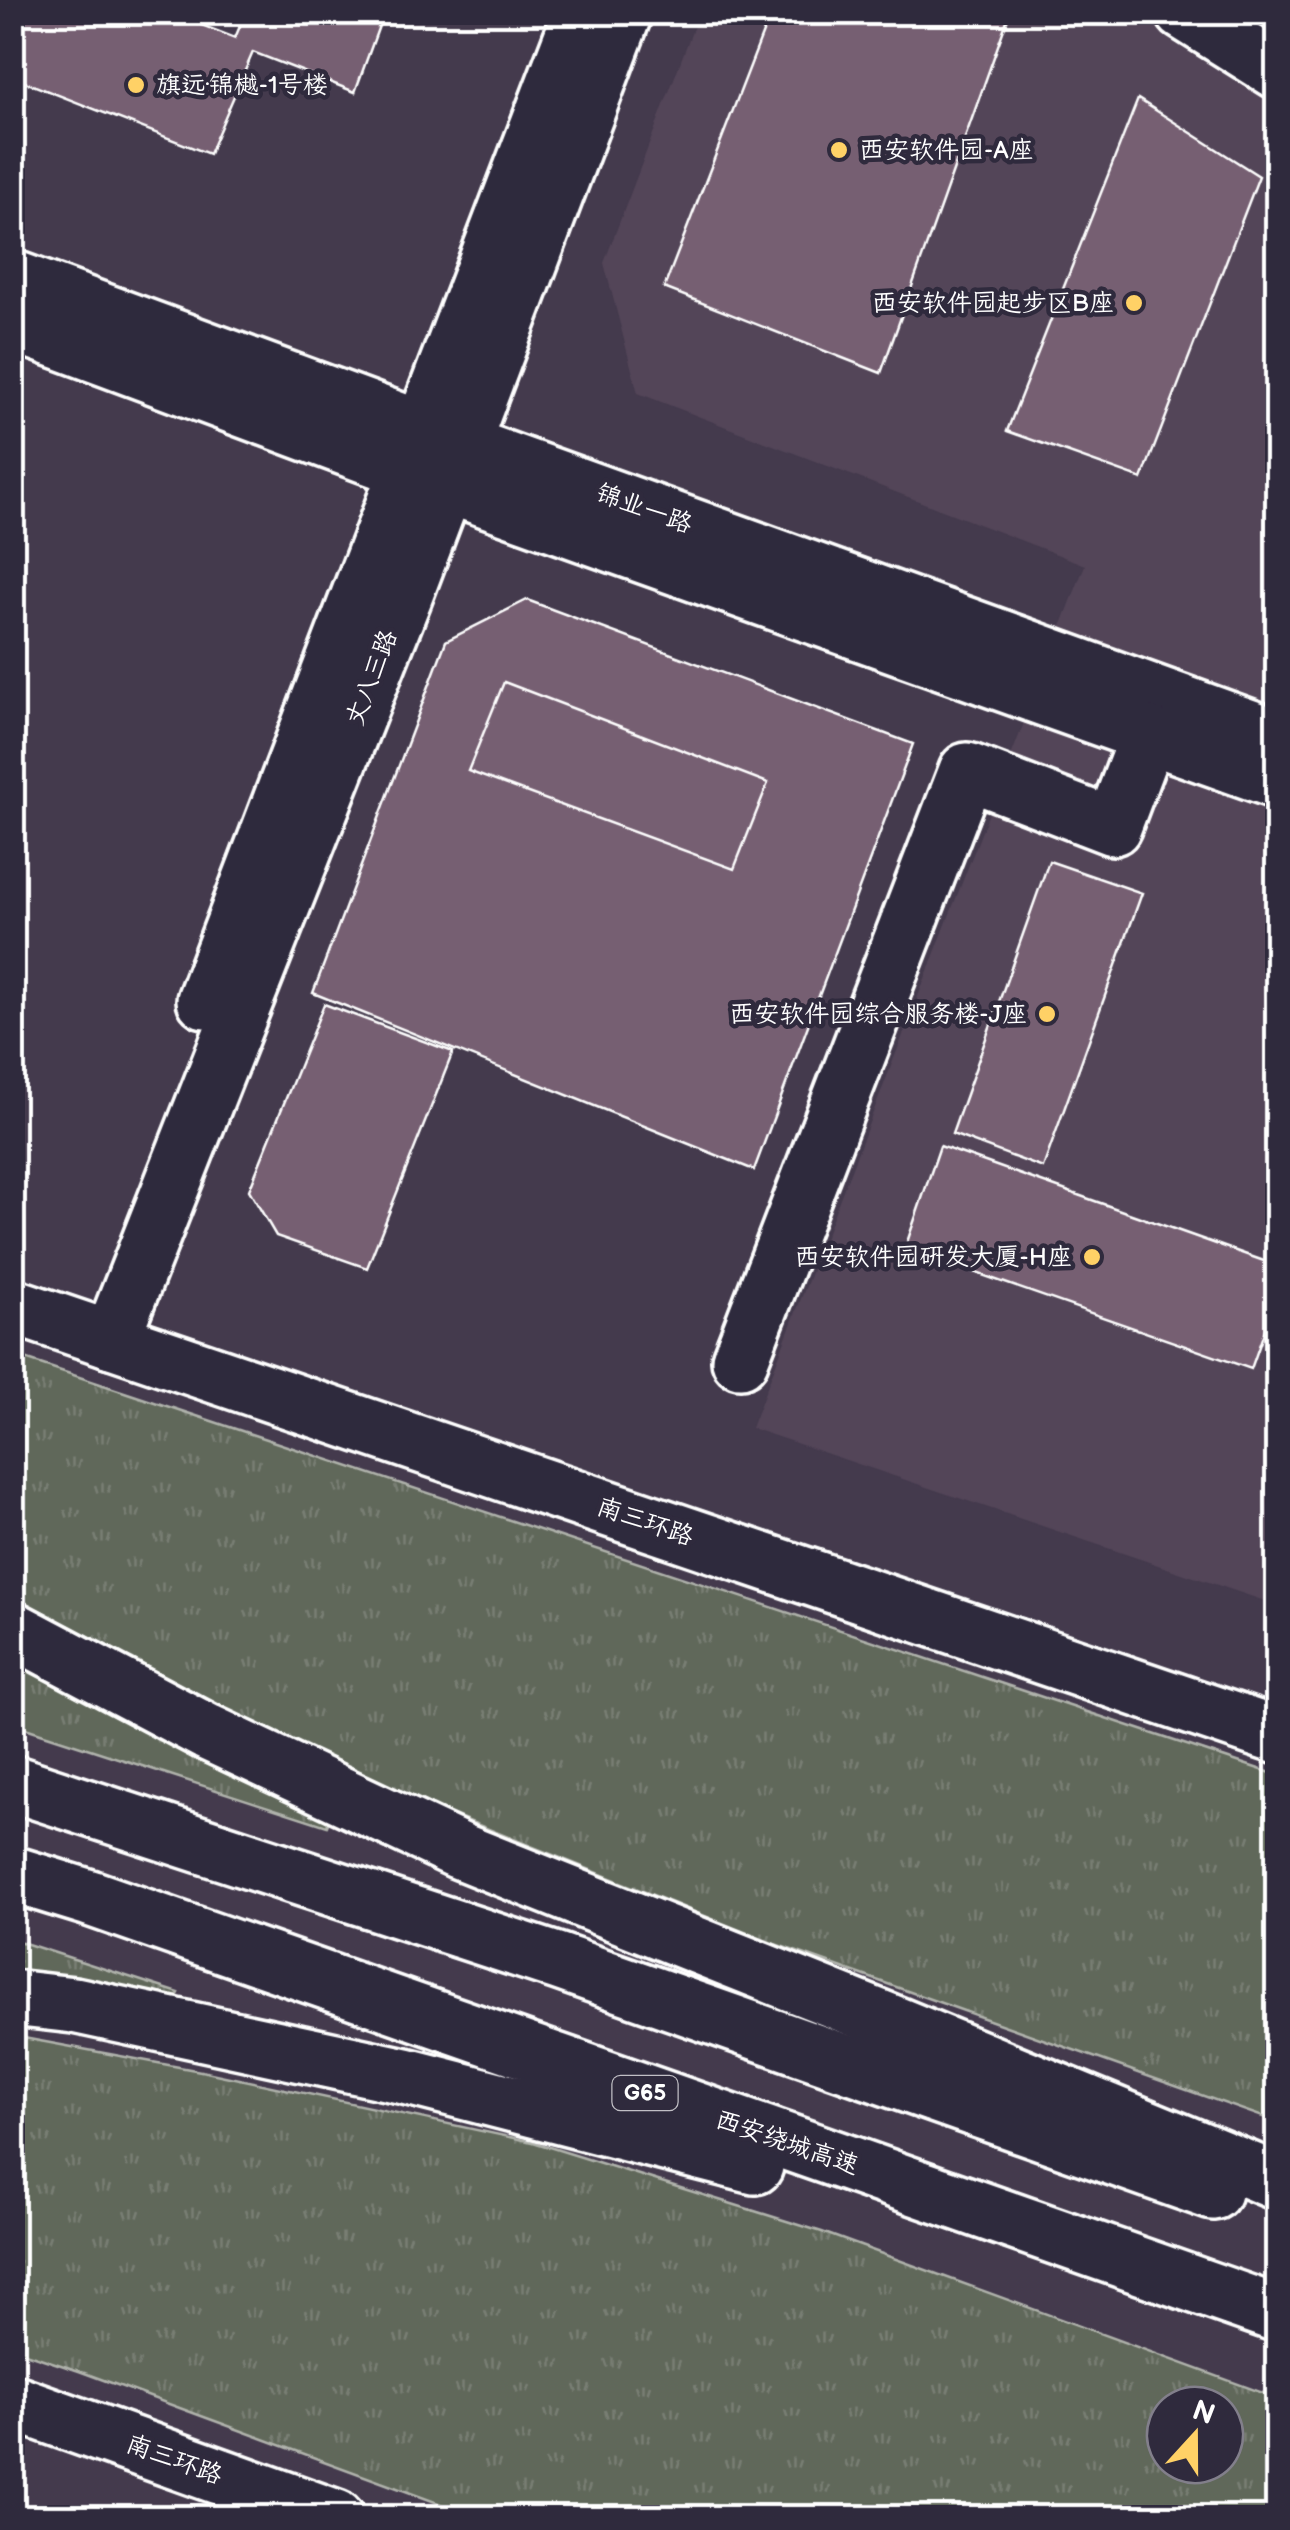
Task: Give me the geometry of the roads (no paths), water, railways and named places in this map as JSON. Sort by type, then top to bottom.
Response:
[{"type":"main road","name":"丈八三路","points":[[435,457],[582,12]]},
{"type":"main road","name":"丈八三路","points":[[95,1334],[435,457],[624,12]]},
{"type":"main road","points":[[1184,12],[1278,72]]},
{"type":"main road","name":"锦业一路","points":[[12,278],[435,457],[1148,734],[1278,780]]},
{"type":"main road","name":"锦业一路","points":[[12,323],[435,457],[1278,738]]},
{"type":"main road","points":[[740,1360],[968,771],[1113,827],[1148,734]]},
{"type":"main road","name":"南三环路","points":[[12,1306],[1278,1736]]},
{"type":"main road","points":[[12,1630],[207,1732],[460,1851],[1278,2182]]},
{"type":"main road","points":[[12,1783],[560,1962],[1278,2214]]},
{"type":"main road","name":"西安绕城高速","points":[[12,1874],[1278,2314]]},
{"type":"main road","points":[[12,1998],[74,2005],[405,2076],[1180,2280]]},
{"type":"main road","name":"南三环路","points":[[12,2402],[336,2518]]},
{"type":"place","name":"旗远·锦樾-1号楼","points":[[136,85]]},
{"type":"place","name":"西安软件园-A座","points":[[839,150]]},
{"type":"place","name":"西安软件园起步区B座","points":[[1134,303]]},
{"type":"place","name":"西安软件园综合服务楼-J座","points":[[1047,1014]]},
{"type":"place","name":"西安软件园研发大厦-H座","points":[[1092,1257]]}]
